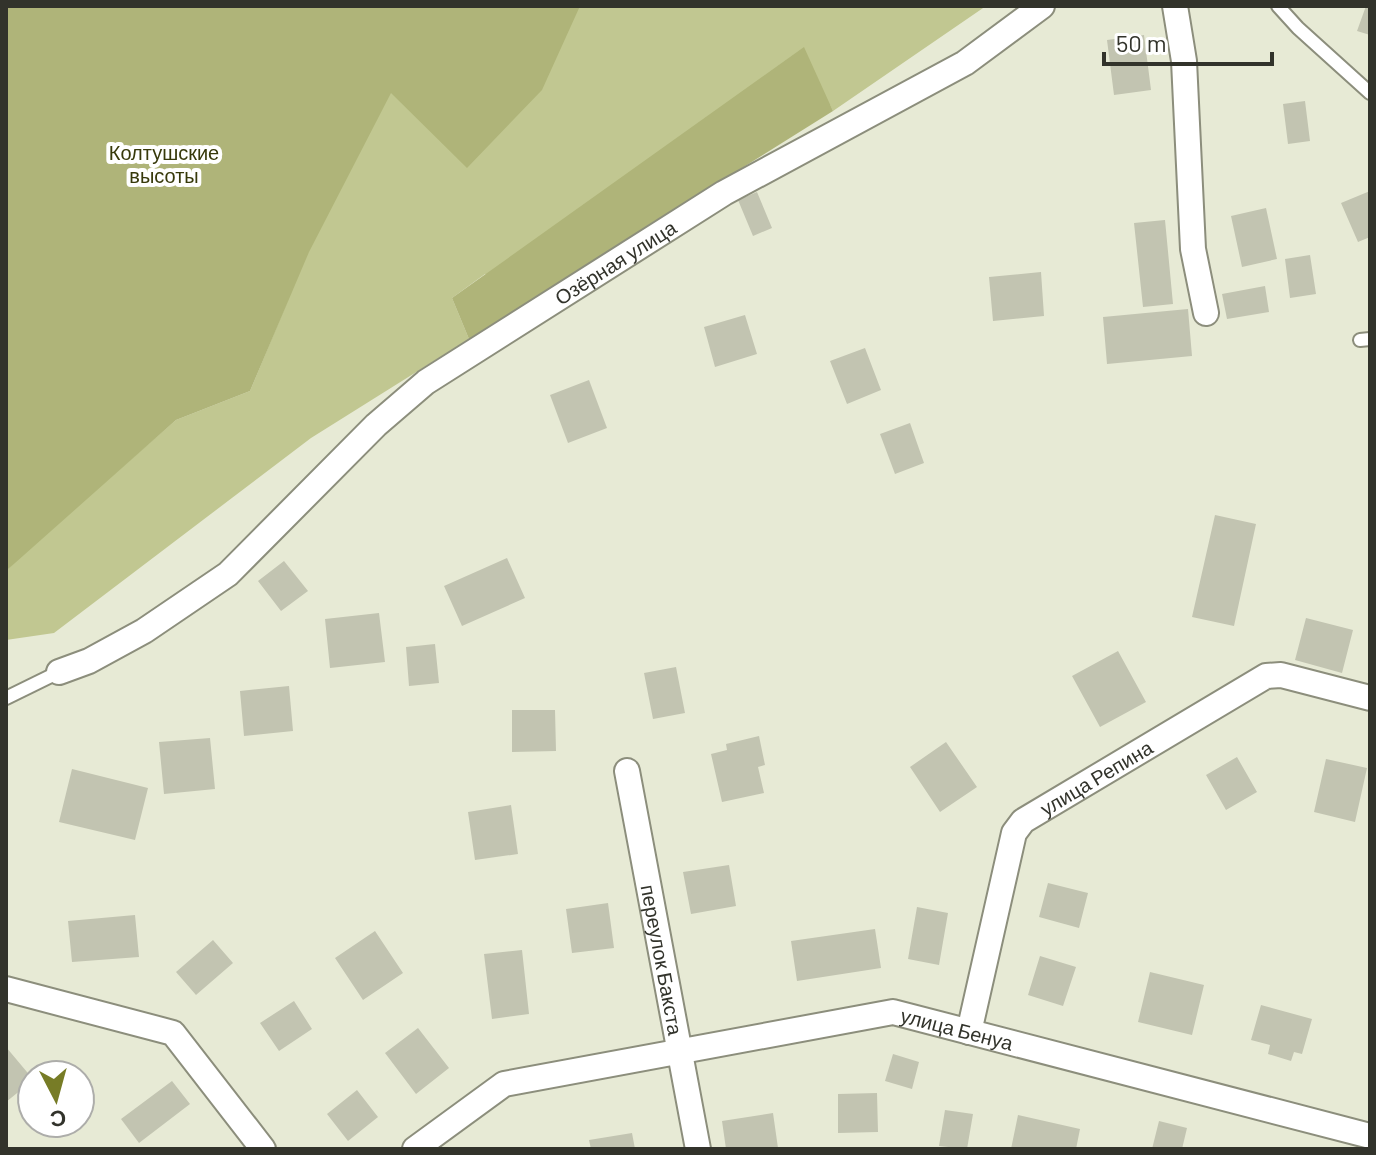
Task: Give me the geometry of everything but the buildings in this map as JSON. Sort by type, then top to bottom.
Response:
[{"type":"street","name":"Озёрная улица","points":[[59,672],[89,661],[144,631],[228,574],[376,425],[426,382],[724,193],[965,63],[1042,6]]},
{"type":"street","points":[[1175,6],[1184,61],[1193,249],[1206,313]]},
{"type":"street","name":"улица Репина","points":[[969,1032],[1014,833],[1023,821],[1266,676],[1281,675],[1370,698]]},
{"type":"street","name":"переулок Бакста","points":[[627,771],[698,1149]]},
{"type":"street","points":[[6,989],[173,1033],[263,1149]]},
{"type":"street","name":"улица Бенуа","points":[[415,1149],[504,1084],[893,1012],[1370,1136]]},
{"type":"lane","points":[[1278,6],[1370,93]]},
{"type":"lane","points":[[6,698],[59,672]]},
{"type":"green space","name":"Колтушские высоты","points":[[6,6],[986,6],[833,111],[830,105],[534,277],[485,274],[452,298],[469,339],[311,438],[54,633],[6,640],[6,571],[12,565]],"holes":[[[288,300],[250,391],[176,420],[82,502]]]},
{"type":"green space","name":"Колтушские высоты","points":[[6,6],[580,6],[542,90],[467,168],[391,93],[309,252],[250,391],[176,420],[6,571]]},
{"type":"green space","points":[[804,47],[833,111],[469,339],[452,298]]}]
